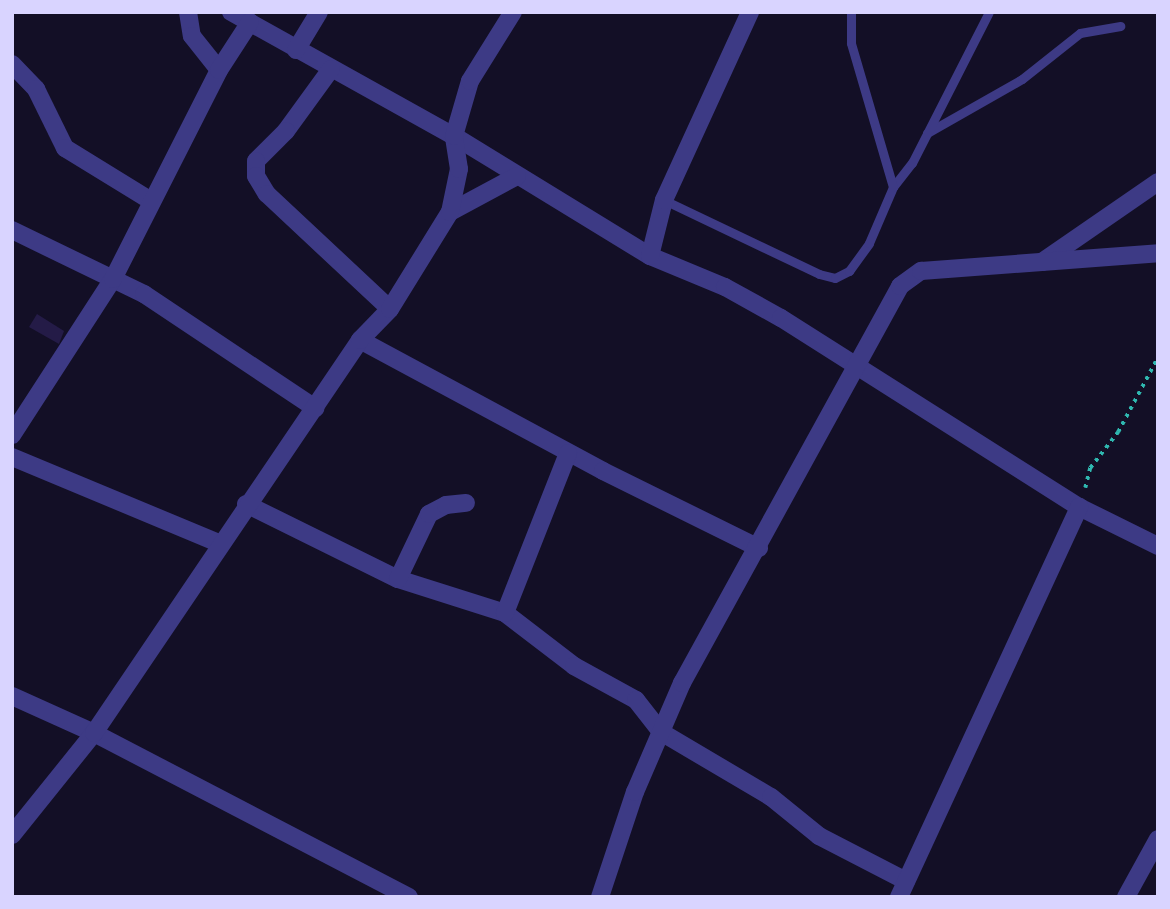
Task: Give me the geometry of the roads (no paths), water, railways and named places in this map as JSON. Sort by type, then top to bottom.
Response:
[{"type":"street","points":[[188,12],[192,36],[219,70]]},
{"type":"street","points":[[231,12],[454,136],[650,256],[736,293],[1079,507],[1158,546]]},
{"type":"street","points":[[296,50],[319,12]]},
{"type":"street","points":[[12,835],[94,733],[219,543],[360,340],[390,309],[450,212],[459,169],[454,136],[470,81],[513,12]]},
{"type":"street","points":[[650,256],[664,200],[750,12]]},
{"type":"street","points":[[12,435],[113,279],[219,70],[250,23]]},
{"type":"street","points":[[12,64],[44,103],[65,148],[151,201]]},
{"type":"street","points":[[331,69],[286,131],[257,159],[256,176],[267,194],[390,309]]},
{"type":"street","points":[[450,212],[517,176]]},
{"type":"street","points":[[1040,264],[1158,182]]},
{"type":"street","points":[[12,230],[113,279],[190,322],[315,408]]},
{"type":"street","points":[[600,897],[661,732],[703,642],[759,548],[890,300],[909,276],[944,268],[1040,264],[1158,253]]},
{"type":"street","points":[[360,340],[568,453],[759,548]]},
{"type":"street","points":[[505,613],[568,453]]},
{"type":"street","points":[[12,457],[219,543]]},
{"type":"street","points":[[398,579],[429,514],[446,505],[466,503]]},
{"type":"street","points":[[246,504],[398,579],[505,613],[567,661],[636,700],[661,732],[763,792],[819,836],[902,889],[1079,507]]},
{"type":"street","points":[[12,696],[94,733],[409,897]]},
{"type":"street","points":[[1126,897],[1158,839]]},
{"type":"lane","points":[[851,12],[851,43],[893,187]]},
{"type":"lane","points":[[664,200],[788,261],[835,278],[849,271],[870,243],[893,187],[928,133],[989,12]]},
{"type":"lane","points":[[928,133],[1022,79],[1080,33],[1120,26]]}]
